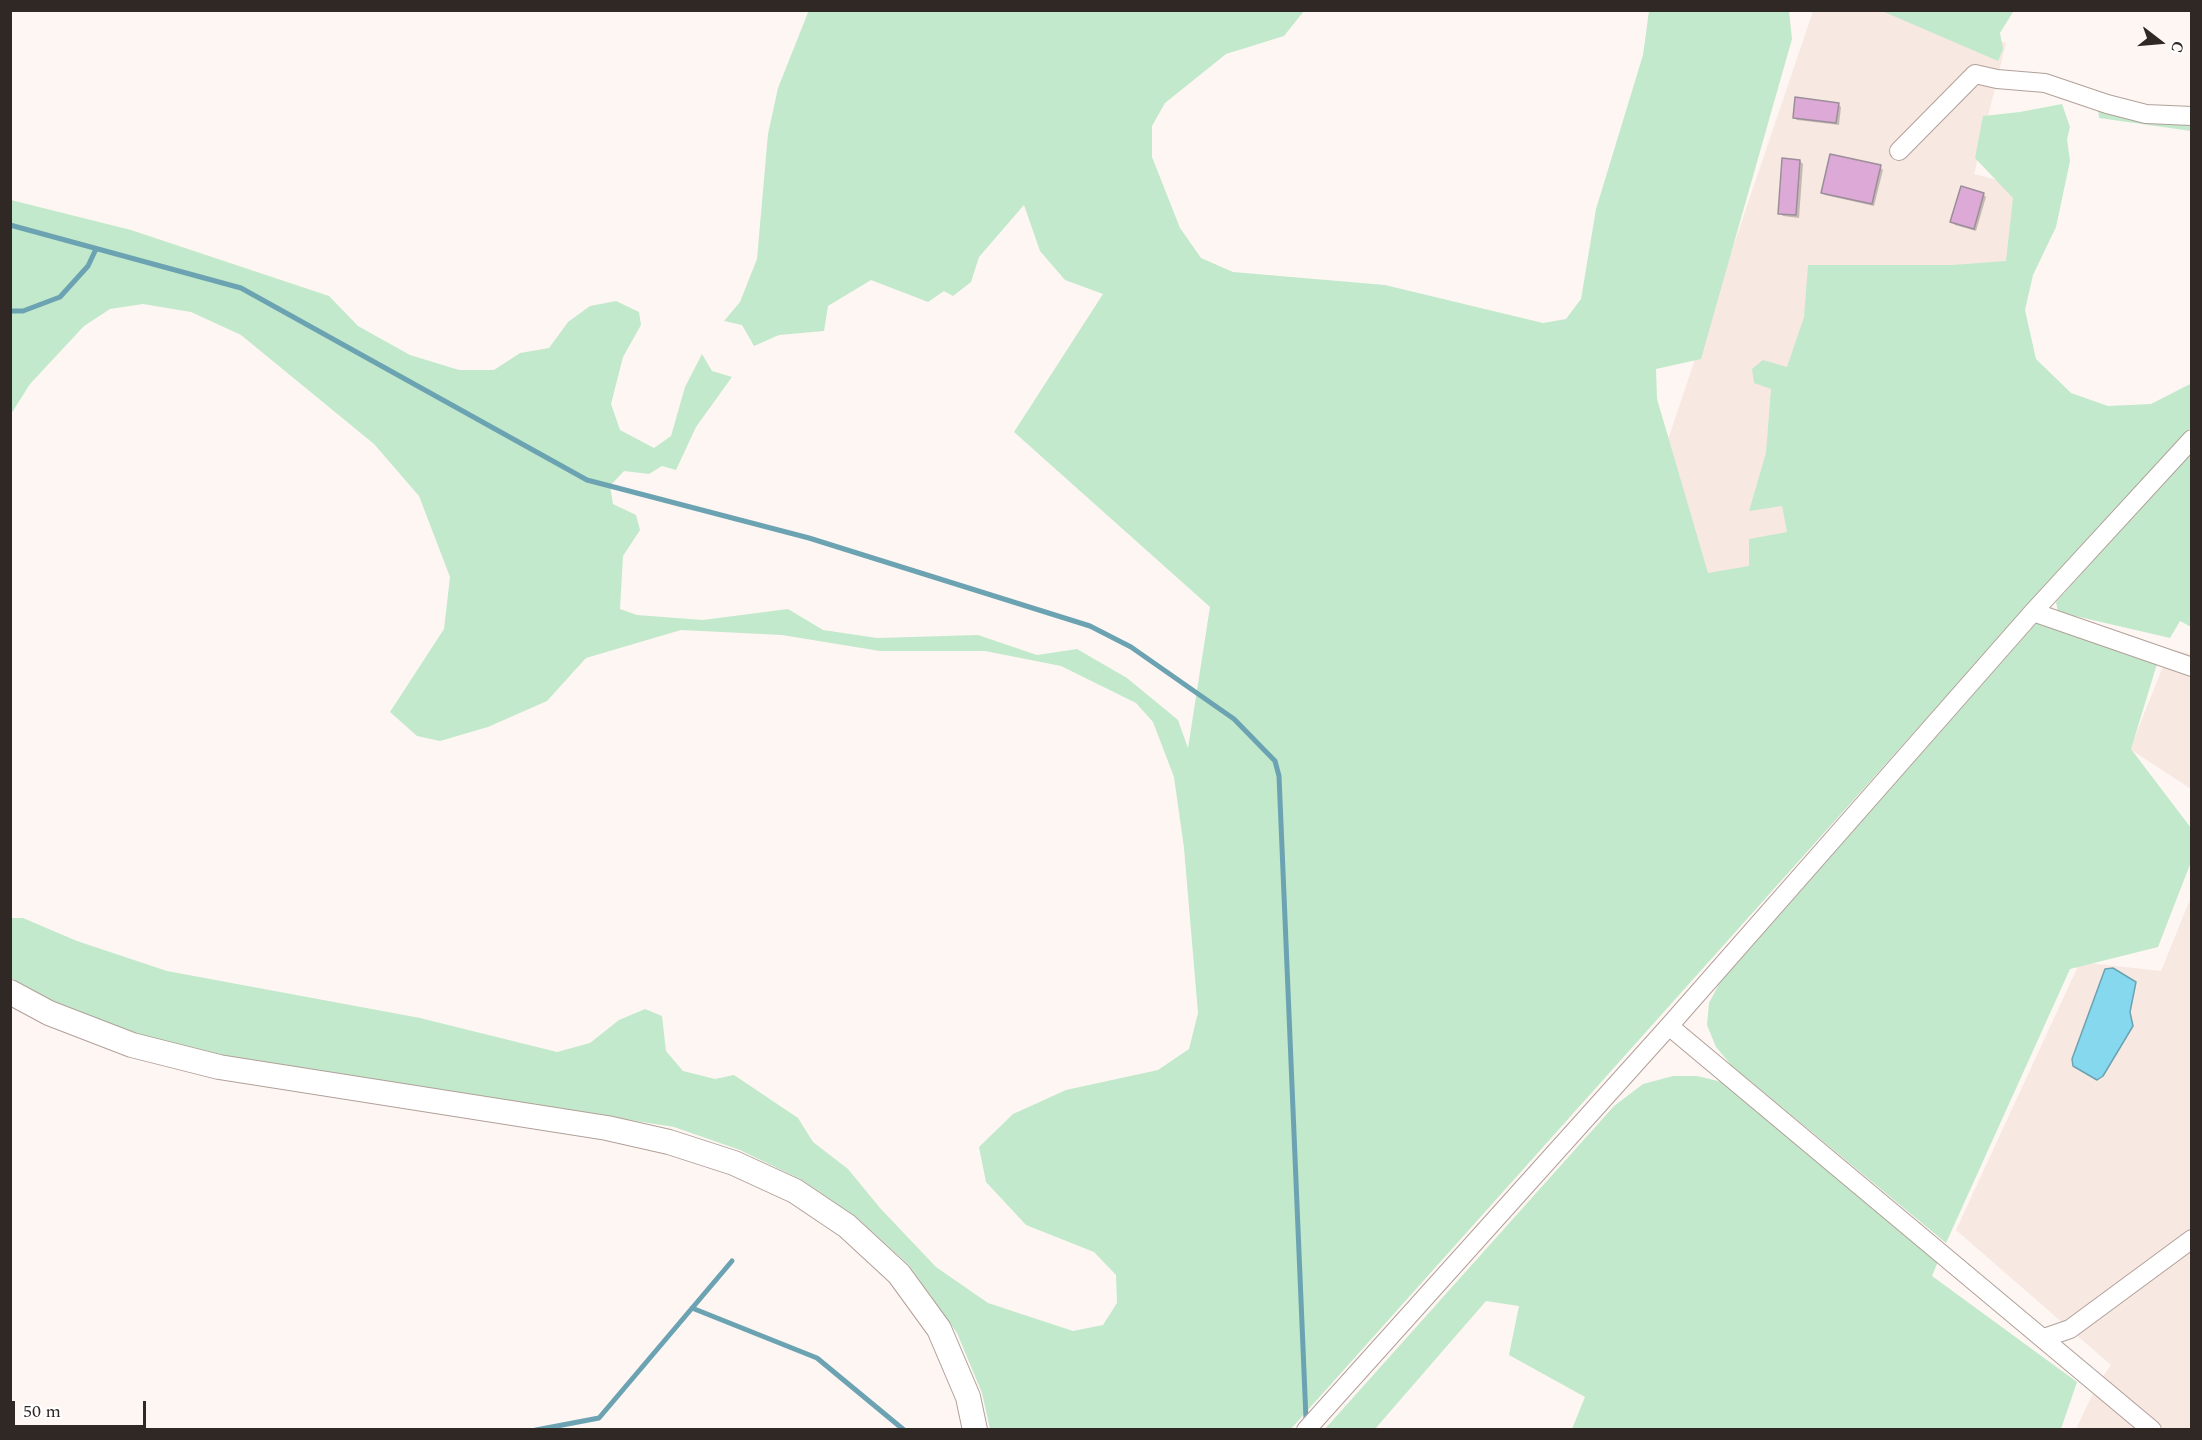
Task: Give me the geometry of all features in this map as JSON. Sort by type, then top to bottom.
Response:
[{"type":"main road","points":[[10,992],[49,1013],[132,1045],[219,1067],[607,1128],[669,1142],[734,1163],[795,1191],[847,1226],[899,1275],[939,1329],[968,1396],[975,1430]]},
{"type":"street","points":[[1899,151],[1975,74],[1997,79],[2045,83],[2107,104],[2146,114],[2192,116]]},
{"type":"street","points":[[1306,1430],[1669,1026],[2033,612],[2192,440]]},
{"type":"street","points":[[2033,612],[2192,667]]},
{"type":"street","points":[[1669,1026],[2152,1430]]},
{"type":"street","points":[[2044,1338],[2070,1329],[2192,1239]]},
{"type":"shaded area","points":[[1813,11],[1885,11],[2006,43],[1974,174],[2028,188],[1904,666],[1709,654],[1665,448]]},
{"type":"shaded area","points":[[2170,649],[2191,654],[2191,789],[2130,749]]},
{"type":"shaded area","points":[[2191,897],[2191,1429],[2076,1429],[2097,1385],[2111,1365],[1956,1230],[2080,962],[2161,971]]},
{"type":"green space","points":[[809,10],[1304,11],[1284,36],[1226,54],[1165,103],[1152,126],[1152,157],[1180,228],[1201,258],[1233,272],[1385,285],[1543,323],[1566,319],[1581,299],[1596,209],[1643,55],[1649,11],[1789,11],[1792,39],[1701,359],[1656,369],[1657,399],[1708,573],[1749,566],[1749,539],[1787,532],[1782,506],[1749,511],[1766,453],[1771,389],[1754,383],[1752,369],[1763,360],[1787,367],[1804,317],[1808,265],[1952,265],[2006,261],[2013,198],[1975,158],[1983,116],[2062,104],[2070,127],[2067,139],[2070,161],[2056,227],[2033,275],[2025,310],[2036,359],[2071,393],[2108,406],[2151,404],[2192,383],[2191,427],[2026,607],[1290,1430],[990,1429],[982,1393],[957,1333],[909,1265],[855,1216],[802,1180],[740,1150],[674,1127],[222,1056],[137,1034],[54,1002],[11,978],[11,918],[23,918],[77,941],[167,971],[420,1018],[557,1052],[590,1043],[619,1020],[645,1009],[662,1016],[666,1051],[683,1071],[715,1079],[734,1075],[798,1118],[813,1142],[848,1169],[880,1208],[936,1267],[988,1303],[1073,1331],[1103,1325],[1117,1303],[1116,1275],[1094,1252],[1026,1225],[986,1182],[979,1147],[1013,1114],[1066,1090],[1158,1070],[1189,1049],[1198,1013],[1184,848],[1174,777],[1153,722],[1136,703],[1061,666],[985,651],[880,651],[782,635],[681,630],[586,658],[547,701],[488,727],[440,741],[417,736],[390,712],[444,629],[450,577],[419,496],[374,444],[241,335],[191,312],[143,304],[110,309],[84,326],[30,384],[11,414],[11,200],[131,230],[329,296],[358,326],[410,355],[459,370],[494,370],[520,353],[549,348],[568,322],[590,306],[616,301],[639,312],[641,325],[623,357],[611,404],[620,430],[654,448],[671,436],[685,387],[702,354],[712,371],[732,377],[696,427],[676,470],[662,466],[649,474],[624,471],[610,486],[613,504],[636,515],[640,530],[623,556],[620,609],[637,615],[703,620],[788,609],[823,630],[877,638],[978,635],[1037,655],[1077,649],[1127,678],[1178,720],[1188,748],[1210,607],[1014,432],[1103,294],[1065,280],[1040,251],[1024,205],[979,257],[971,282],[953,296],[944,291],[928,302],[871,280],[828,306],[824,331],[779,335],[754,346],[742,325],[724,321],[740,302],[757,259],[768,134],[778,88]]},
{"type":"green space","points":[[1882,11],[2017,11],[2013,12],[2000,33],[2003,49],[1998,61]]},
{"type":"green space","points":[[2098,108],[2191,121],[2191,131],[2099,118]]},
{"type":"green space","points":[[2191,452],[2191,627],[2180,621],[2170,638],[2058,612],[2056,602]]},
{"type":"green space","points":[[2038,621],[2157,664],[2131,749],[2191,828],[2191,862],[2158,947],[2070,969],[1946,1243],[1732,1066],[1716,1047],[1707,1025],[1709,1003],[1719,984]]},
{"type":"green space","points":[[1673,1076],[1697,1076],[1722,1082],[1939,1259],[1932,1276],[2077,1382],[2061,1429],[1572,1429],[1585,1397],[1509,1355],[1519,1306],[1486,1301],[1375,1429],[1324,1430],[1614,1106],[1643,1084]]},
{"type":"water","points":[[2113,968],[2136,982],[2130,1012],[2133,1026],[2103,1076],[2097,1080],[2073,1066],[2072,1059],[2105,969]]},
{"type":"building","points":[[1795,97],[1839,103],[1836,123],[1793,118]]},
{"type":"building","points":[[1830,154],[1881,165],[1872,204],[1821,193]]},
{"type":"building","points":[[1782,158],[1800,160],[1796,215],[1778,214]]},
{"type":"building","points":[[1961,186],[1984,193],[1974,229],[1950,222]]},
{"type":"waterway","points":[[10,225],[241,288],[587,480],[809,538],[1090,626],[1131,647],[1234,719],[1275,761],[1279,776],[1306,1419]]},
{"type":"waterway","points":[[10,311],[23,311],[60,297],[88,266],[96,249]]},
{"type":"waterway","points":[[536,1430],[599,1418],[732,1261]]},
{"type":"waterway","points":[[692,1308],[817,1358],[904,1430]]}]
